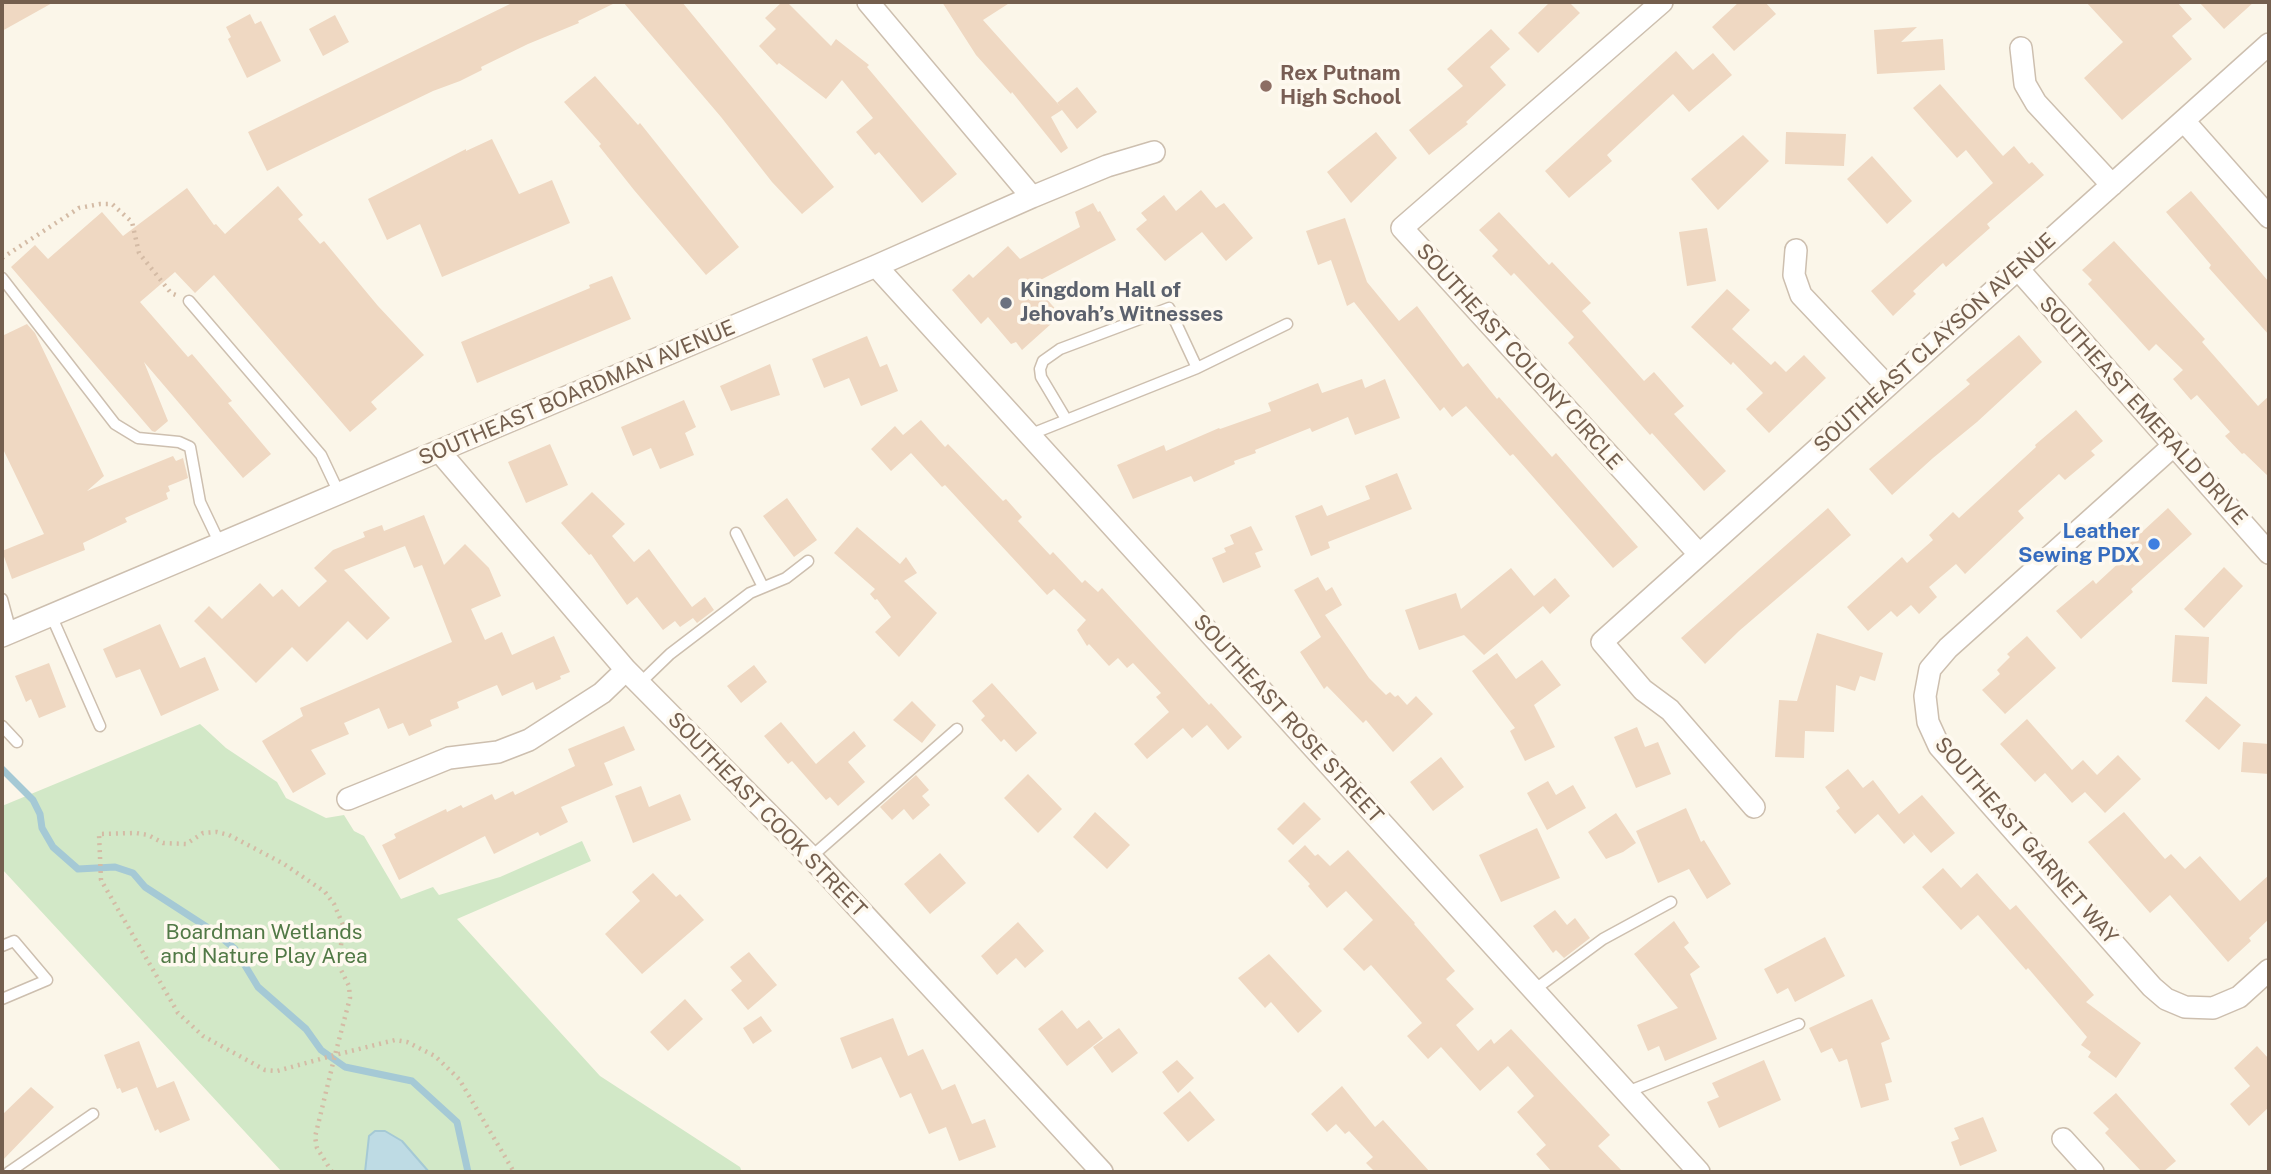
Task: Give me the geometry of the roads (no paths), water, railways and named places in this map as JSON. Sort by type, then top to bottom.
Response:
[{"type":"street","points":[[868,2],[1032,197]]},
{"type":"street","name":"SOUTHEAST COLONY CIRCLE","points":[[1662,2],[1402,228],[1699,554]]},
{"type":"street","name":"SOUTHEAST CLAYSON AVENUE","points":[[1754,807],[1670,710],[1643,690],[1602,642],[2269,44]]},
{"type":"street","points":[[2021,48],[2025,85],[2036,103],[2112,185]]},
{"type":"street","points":[[2184,121],[2269,217]]},
{"type":"street","name":"SOUTHEAST BOARDMAN AVENUE","points":[[6,634],[876,266],[1032,197],[1107,166],[1154,152]]},
{"type":"street","points":[[1797,250],[1794,275],[1801,295],[1887,386]]},
{"type":"street","name":"SOUTHEAST ROSE STREET","points":[[876,266],[1699,1172]]},
{"type":"street","name":"SOUTHEAST EMERALD DRIVE","points":[[2018,269],[2269,553]]},
{"type":"street","name":"SOUTHEAST GARNET WAY","points":[[2173,446],[1948,648],[1930,669],[1925,696],[1928,722],[1939,746],[2152,987],[2166,999],[2185,1007],[2213,1008],[2239,997],[2269,970]]},
{"type":"street","name":"SOUTHEAST COOK STREET","points":[[439,451],[633,677],[811,857],[1102,1172]]},
{"type":"street","points":[[348,799],[449,758],[498,752],[528,740],[602,693],[633,677]]},
{"type":"street","points":[[2063,1139],[2093,1172]]},
{"type":"lane","points":[[2,278],[115,424],[138,438],[179,442],[190,447],[200,502],[220,544]]},
{"type":"lane","points":[[189,301],[321,455],[339,493]]},
{"type":"lane","points":[[1066,419],[1041,377],[1040,369],[1043,361],[1060,349],[1169,308],[1197,368]]},
{"type":"lane","points":[[1029,435],[1197,368],[1287,324]]},
{"type":"lane","points":[[736,533],[763,587]]},
{"type":"lane","points":[[633,677],[670,654],[750,593],[786,578],[808,561]]},
{"type":"lane","points":[[2,599],[6,634]]},
{"type":"lane","points":[[51,615],[100,726]]},
{"type":"lane","points":[[2,726],[17,742]]},
{"type":"lane","points":[[811,857],[957,729]]},
{"type":"lane","points":[[1534,990],[1604,939],[1671,902]]},
{"type":"lane","points":[[2,946],[14,941],[47,980],[2,999]]},
{"type":"lane","points":[[1626,1092],[1799,1024]]},
{"type":"lane","points":[[9,1172],[93,1114]]},
{"type":"water","points":[[375,1131],[385,1131],[402,1141],[429,1172],[365,1172],[369,1136]]},
{"type":"waterway","points":[[2,769],[33,800],[40,814],[42,828],[53,847],[78,869],[115,867],[133,873],[145,887],[216,933],[235,949],[258,987],[306,1029],[321,1050],[345,1067],[412,1081],[457,1122],[468,1172]]},
{"type":"place","name":"Rex Putnam High School","points":[[1266,86]]},
{"type":"place","name":"Kingdom Hall of Jehovah’s Witnesses","points":[[1006,303]]},
{"type":"place","name":"Leather Sewing PDX","points":[[2154,544]]},
{"type":"park label","name":"Boardman Wetlands and Nature Play Area","points":[[264,945]]}]
